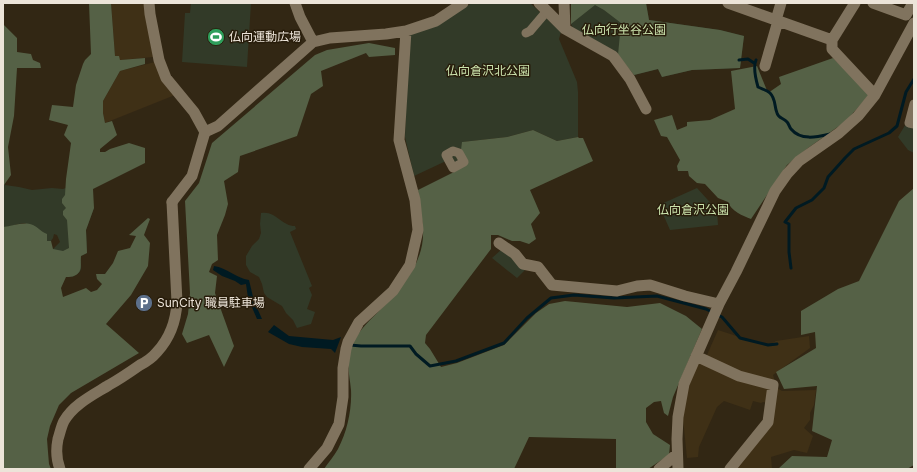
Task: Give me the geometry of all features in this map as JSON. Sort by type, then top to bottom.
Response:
[{"type":"street","points":[[60,469],[56,452],[60,432],[64,422],[85,399],[127,374],[157,353],[170,334],[175,318],[177,302],[172,202],[192,176],[204,132],[194,112],[166,78],[159,60],[149,3]]},
{"type":"street","points":[[295,3],[300,18],[313,42]]},
{"type":"street","points":[[204,132],[218,126],[313,42],[330,38],[406,31],[436,21],[463,3]]},
{"type":"street","points":[[539,3],[565,29],[613,56],[630,79],[646,109]]},
{"type":"street","points":[[564,3],[565,29]]},
{"type":"street","points":[[728,3],[832,40]]},
{"type":"street","points":[[765,66],[781,3]]},
{"type":"street","points":[[855,3],[832,40],[832,49],[875,95]]},
{"type":"street","points":[[873,3],[906,15],[913,3]]},
{"type":"street","points":[[526,33],[530,31],[547,11]]},
{"type":"street","points":[[678,469],[678,417],[684,384],[719,304],[775,191],[786,174],[799,161],[839,133],[858,116],[875,95],[914,23]]},
{"type":"street","points":[[309,469],[327,448],[339,424],[343,397],[342,368],[347,346],[359,322],[393,291],[410,265],[418,230],[414,200],[399,140],[406,31]]},
{"type":"street","points":[[914,104],[909,123],[914,124]]},
{"type":"street","points":[[499,243],[515,254],[523,264],[538,267],[552,285],[618,291],[637,286],[650,285],[685,296],[719,304]]},
{"type":"street","points":[[696,356],[739,376],[773,385],[768,422],[730,469]]},
{"type":"street","points":[[659,469],[677,454]]},
{"type":"shaded area","points":[[111,3],[144,3],[153,57],[120,60],[115,56]]},
{"type":"shaded area","points":[[155,62],[164,84],[175,95],[105,123],[103,101],[120,71]]},
{"type":"shaded area","points":[[718,330],[767,346],[776,341],[809,336],[810,348],[773,375],[777,388],[782,391],[816,390],[814,405],[810,413],[810,420],[804,428],[813,436],[807,453],[794,450],[771,457],[772,469],[733,469],[771,420],[768,403],[753,401],[750,410],[724,401],[717,407],[699,447],[698,457],[687,458],[682,409],[687,389],[698,363],[707,355]]},
{"type":"green space","points":[[89,3],[111,3],[115,56],[119,56],[120,60],[145,58],[145,64],[120,71],[103,101],[105,123],[112,121],[117,135],[100,149],[100,152],[105,152],[129,143],[145,148],[145,163],[93,189],[94,208],[86,230],[87,253],[81,256],[80,271],[76,275],[66,277],[61,288],[63,297],[86,288],[91,292],[97,290],[102,284],[97,279],[96,274],[105,274],[113,263],[118,251],[130,248],[136,236],[129,235],[148,218],[150,219],[144,235],[150,243],[148,266],[131,295],[106,324],[139,353],[71,393],[59,405],[50,426],[47,439],[49,464],[51,469],[3,469],[3,227],[22,224],[33,225],[47,234],[47,241],[51,241],[53,249],[63,251],[69,248],[67,220],[63,215],[63,211],[66,208],[62,203],[62,199],[65,195],[71,143],[64,135],[68,125],[49,120],[52,105],[73,107],[76,85],[83,64],[91,54]]},
{"type":"green space","name":"仏向運動広場","points":[[191,3],[251,3],[247,67],[182,62],[185,13],[190,13]]},
{"type":"green space","name":"仏向倉沢北公園","points":[[472,3],[530,3],[561,32],[559,39],[577,82],[578,137],[557,141],[533,130],[507,137],[463,142],[467,162],[454,172],[446,161],[414,176],[405,137],[408,46],[410,34],[433,25]]},
{"type":"green space","name":"仏向行坐谷公園","points":[[571,3],[646,3],[649,20],[720,30],[744,36],[740,68],[692,70],[662,77],[658,69],[634,75],[618,55],[576,34],[571,24]]},
{"type":"green space","name":"仏向行坐谷公園","points":[[571,3],[646,3],[649,20],[720,30],[744,36],[740,68],[692,70],[662,77],[658,69],[634,75],[618,55],[621,23],[595,5],[571,24]]},
{"type":"green space","points":[[3,24],[17,38],[17,52],[31,54],[33,60],[40,63],[41,68],[17,68],[14,116],[8,147],[11,175],[4,185],[3,192]]},
{"type":"green space","points":[[369,43],[395,48],[395,55],[369,57],[366,53],[321,71],[323,86],[311,94],[297,136],[240,156],[238,172],[224,181],[228,204],[217,235],[218,260],[212,264],[209,272],[217,276],[215,293],[234,346],[224,367],[209,335],[187,343],[182,334],[188,314],[190,293],[185,201],[199,183],[212,143],[315,55],[327,50]]},
{"type":"green space","points":[[833,58],[870,94],[846,121],[787,165],[751,219],[734,211],[728,202],[718,198],[705,184],[697,183],[689,176],[688,171],[678,171],[677,166],[680,160],[667,137],[661,136],[654,120],[672,115],[677,130],[687,126],[687,122],[710,120],[735,109],[731,71],[757,66],[768,93],[781,84],[779,77]]},
{"type":"green space","points":[[914,97],[914,153],[908,150],[898,137],[907,122]]},
{"type":"green space","points":[[533,130],[557,141],[578,137],[583,138],[593,161],[530,190],[540,213],[531,224],[536,239],[529,244],[520,241],[512,241],[498,235],[491,235],[491,249],[426,335],[425,343],[441,367],[457,363],[504,345],[536,313],[549,304],[565,301],[627,307],[660,303],[686,316],[702,329],[673,397],[668,416],[664,413],[661,401],[654,402],[646,408],[646,422],[653,434],[670,445],[669,455],[648,469],[616,469],[616,439],[529,437],[514,469],[324,469],[338,449],[348,421],[351,405],[351,390],[348,361],[352,345],[361,330],[410,275],[420,254],[423,242],[423,229],[418,190],[454,172],[467,162],[461,150],[462,142],[507,137]]},
{"type":"green space","points":[[3,178],[5,185],[32,190],[52,188],[63,189],[71,186],[94,208],[86,230],[87,253],[81,256],[81,269],[79,273],[72,277],[53,249],[60,242],[57,235],[54,234],[51,241],[47,242],[25,223],[13,225],[3,230]]},
{"type":"green space","name":"仏向倉沢公園","points":[[697,188],[717,210],[718,225],[670,230],[659,205]]},
{"type":"green space","points":[[914,188],[914,465],[907,469],[778,469],[792,456],[827,457],[832,440],[812,431],[817,386],[784,389],[776,372],[816,348],[815,332],[801,335],[801,311],[838,289],[859,281],[899,201]]},
{"type":"green space","points":[[261,213],[270,214],[286,224],[295,226],[296,229],[290,232],[312,286],[309,288],[312,295],[307,309],[315,312],[311,324],[297,328],[293,320],[282,306],[267,297],[264,293],[259,277],[250,272],[246,265],[246,256],[252,246],[259,239],[261,233]]},
{"type":"green space","points":[[502,249],[525,270],[517,278],[492,258]]},
{"type":"water","points":[[214,266],[249,280],[254,301],[262,319],[257,319],[248,298],[246,284],[241,285],[222,276],[213,270]]},
{"type":"water","points":[[274,325],[289,336],[333,340],[341,337],[335,353],[331,349],[302,347],[289,344],[268,332]]},
{"type":"waterway","points":[[739,60],[748,59],[754,63]]},
{"type":"waterway","points":[[756,60],[755,70],[758,87],[772,95],[779,117],[785,120],[795,133],[804,137],[815,137],[830,134]]},
{"type":"waterway","points":[[791,268],[789,252],[789,224],[785,222],[796,208],[812,200],[824,188],[828,177],[854,149],[889,133],[897,126],[906,92],[914,79]]},
{"type":"waterway","points":[[350,345],[410,346],[416,354],[430,366],[456,361],[504,343],[527,318],[551,298],[574,295],[614,298],[657,296],[706,309],[722,317],[740,338],[768,345],[777,344]]},
{"type":"place","name":"仏向運動広場","points":[[216,37]]},
{"type":"place","name":"SunCity 職員駐車場","points":[[144,303]]}]
